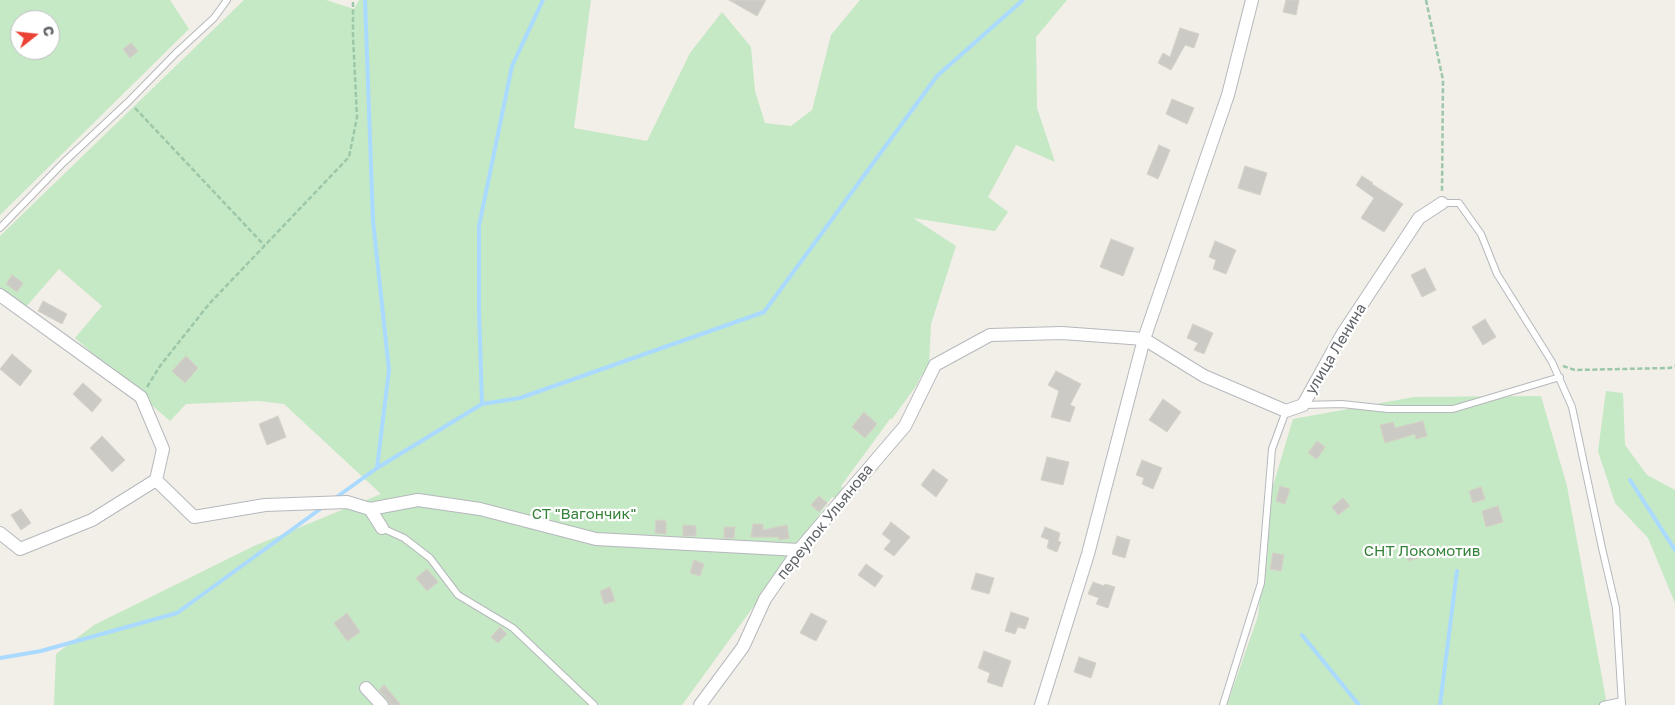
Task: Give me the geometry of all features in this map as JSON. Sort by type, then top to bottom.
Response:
[{"type":"street","points":[[1041,705],[1088,554],[1144,339],[1228,95],[1252,0]]},
{"type":"street","name":"улица Ленина","points":[[1286,411],[1303,405],[1343,333],[1419,218],[1442,203]]},
{"type":"street","points":[[0,295],[142,397],[163,449],[156,480],[92,520],[20,549],[0,533]]},
{"type":"street","name":"переулок Ульянова","points":[[700,705],[743,647],[765,599],[799,550],[905,426],[935,365],[990,335],[1062,333],[1144,339]]},
{"type":"street","points":[[1144,339],[1204,376],[1286,411]]},
{"type":"street","points":[[156,480],[194,517],[265,505],[347,502],[370,509],[418,500],[480,509],[596,539],[799,550]]},
{"type":"street","points":[[370,509],[382,528]]},
{"type":"street","points":[[366,688],[382,705]]},
{"type":"lane","points":[[0,228],[63,163],[214,18],[227,0]]},
{"type":"lane","points":[[1442,203],[1459,204],[1481,234],[1497,274],[1552,362],[1572,407],[1616,608],[1622,703],[1603,705]]},
{"type":"lane","points":[[1303,405],[1342,404],[1388,409],[1453,409],[1560,377]]},
{"type":"lane","points":[[1223,705],[1261,583],[1272,449],[1286,411]]},
{"type":"lane","points":[[382,528],[404,538],[430,558],[458,595],[513,628],[594,705]]},
{"type":"path","points":[[142,397],[160,366],[209,304],[349,157],[356,117],[353,36],[354,0]]},
{"type":"path","points":[[1426,0],[1443,80],[1442,203]]},
{"type":"path","points":[[128,102],[264,245]]},
{"type":"path","points":[[1552,362],[1575,370],[1670,368],[1675,366]]},
{"type":"green space","points":[[0,0],[170,0],[189,29],[0,215]]},
{"type":"green space","name":"СТ \"Вагончик\"","points":[[244,0],[326,0],[354,9],[359,0],[591,0],[574,128],[647,141],[690,53],[722,12],[751,47],[755,91],[765,123],[791,126],[812,110],[831,35],[860,0],[1067,0],[1036,37],[1037,108],[1055,162],[1016,145],[988,197],[1008,212],[995,231],[913,218],[956,246],[931,324],[929,365],[892,419],[890,419],[841,486],[845,491],[837,499],[832,497],[817,518],[820,521],[802,540],[682,705],[54,705],[56,654],[94,625],[254,546],[381,494],[284,404],[259,401],[186,404],[170,421],[75,338],[102,306],[59,269],[25,308],[0,291],[0,236]]},
{"type":"green space","points":[[1606,391],[1623,393],[1625,445],[1647,475],[1675,490],[1675,603],[1648,538],[1615,503],[1598,451]]},
{"type":"green space","name":"СНТ Локомотив","points":[[1541,396],[1567,486],[1607,705],[1227,705],[1258,616],[1272,489],[1293,419],[1414,397]]},
{"type":"building","points":[[729,0],[766,0],[757,16]]},
{"type":"building","points":[[1286,0],[1299,0],[1296,15],[1283,12]]},
{"type":"building","points":[[1180,28],[1199,34],[1194,48],[1185,45],[1171,70],[1158,63],[1163,53],[1170,57]]},
{"type":"building","points":[[131,43],[138,51],[130,58],[123,49]]},
{"type":"building","points":[[1172,99],[1194,108],[1187,124],[1166,114]]},
{"type":"building","points":[[1159,145],[1170,150],[1158,179],[1147,174]]},
{"type":"building","points":[[1245,166],[1267,173],[1260,195],[1238,188]]},
{"type":"building","points":[[1362,176],[1403,204],[1384,232],[1361,218],[1374,198],[1356,185]]},
{"type":"building","points":[[1111,239],[1134,248],[1123,276],[1100,267]]},
{"type":"building","points":[[1215,241],[1236,250],[1226,274],[1213,269],[1216,260],[1209,257]]},
{"type":"building","points":[[1425,268],[1436,290],[1422,297],[1411,275]]},
{"type":"building","points":[[12,275],[23,283],[17,292],[6,284]]},
{"type":"building","points":[[43,301],[67,314],[62,324],[38,311]]},
{"type":"building","points":[[1485,319],[1496,337],[1483,345],[1472,327]]},
{"type":"building","points":[[1193,324],[1213,333],[1204,354],[1194,350],[1198,343],[1187,338]]},
{"type":"building","points":[[12,354],[32,371],[20,386],[0,369]]},
{"type":"building","points":[[186,356],[198,368],[185,383],[172,371]]},
{"type":"building","points":[[1056,371],[1081,384],[1070,405],[1075,407],[1070,422],[1051,417],[1059,391],[1048,385]]},
{"type":"building","points":[[83,383],[102,400],[92,412],[73,394]]},
{"type":"building","points":[[1163,399],[1181,412],[1167,432],[1149,420]]},
{"type":"building","points":[[864,412],[877,424],[865,438],[852,427]]},
{"type":"building","points":[[278,416],[286,437],[267,445],[259,424]]},
{"type":"building","points":[[1423,421],[1427,436],[1416,439],[1415,434],[1385,443],[1380,425],[1393,422],[1395,428]]},
{"type":"building","points":[[102,436],[125,460],[112,472],[90,448]]},
{"type":"building","points":[[1317,441],[1325,447],[1317,459],[1308,453]]},
{"type":"building","points":[[1047,457],[1069,462],[1063,485],[1041,480]]},
{"type":"building","points":[[1142,460],[1162,468],[1153,489],[1142,484],[1144,478],[1136,475]]},
{"type":"building","points":[[933,469],[948,480],[936,497],[921,485]]},
{"type":"building","points":[[1280,486],[1290,489],[1285,504],[1276,501]]},
{"type":"building","points":[[1481,487],[1485,499],[1473,503],[1469,491]]},
{"type":"building","points":[[819,496],[827,503],[819,512],[811,505]]},
{"type":"building","points":[[1343,498],[1350,506],[1338,515],[1332,507]]},
{"type":"building","points":[[1498,506],[1503,522],[1486,527],[1482,511]]},
{"type":"building","points":[[21,509],[31,523],[21,530],[11,515]]},
{"type":"building","points":[[656,520],[666,521],[666,534],[655,533]]},
{"type":"building","points":[[891,522],[910,537],[894,556],[884,549],[891,541],[882,534]]},
{"type":"building","points":[[753,524],[763,524],[763,530],[787,525],[789,538],[779,540],[778,537],[751,537]]},
{"type":"building","points":[[683,525],[696,526],[696,536],[683,536]]},
{"type":"building","points":[[724,527],[735,527],[734,538],[724,538]]},
{"type":"building","points":[[1045,527],[1060,533],[1058,541],[1061,542],[1057,552],[1047,548],[1049,540],[1041,537]]},
{"type":"building","points":[[1117,536],[1130,540],[1125,558],[1112,554]]},
{"type":"building","points":[[1414,545],[1418,558],[1408,561],[1404,548]]},
{"type":"building","points":[[1273,553],[1284,555],[1281,571],[1270,569]]},
{"type":"building","points":[[694,560],[704,564],[700,576],[690,573]]},
{"type":"building","points":[[866,564],[883,576],[875,587],[858,575]]},
{"type":"building","points":[[427,569],[438,582],[427,591],[416,578]]},
{"type":"building","points":[[976,573],[994,578],[989,594],[971,589]]},
{"type":"building","points":[[1093,582],[1115,587],[1108,608],[1096,604],[1099,598],[1088,594]]},
{"type":"building","points":[[610,587],[615,601],[604,604],[600,591]]},
{"type":"building","points":[[1011,612],[1029,618],[1025,629],[1018,627],[1015,634],[1005,631]]},
{"type":"building","points":[[347,613],[360,632],[347,641],[334,623]]},
{"type":"building","points":[[811,613],[827,621],[816,641],[800,633]]},
{"type":"building","points":[[500,627],[507,634],[498,643],[491,637]]},
{"type":"building","points":[[984,651],[1011,661],[1002,687],[987,682],[990,673],[978,668]]},
{"type":"building","points":[[1079,657],[1096,663],[1091,678],[1074,672]]},
{"type":"building","points":[[384,685],[401,705],[390,705],[379,690]]},
{"type":"waterway","points":[[365,0],[373,221],[389,370],[377,468]]},
{"type":"waterway","points":[[482,404],[479,226],[512,66],[543,0]]},
{"type":"waterway","points":[[334,499],[377,468],[482,404],[520,398],[764,312],[937,76],[1023,0]]},
{"type":"waterway","points":[[1630,480],[1675,550]]},
{"type":"waterway","points":[[0,658],[41,651],[177,613],[323,507]]},
{"type":"waterway","points":[[1440,705],[1457,571]]},
{"type":"waterway","points":[[1302,635],[1359,705]]}]
